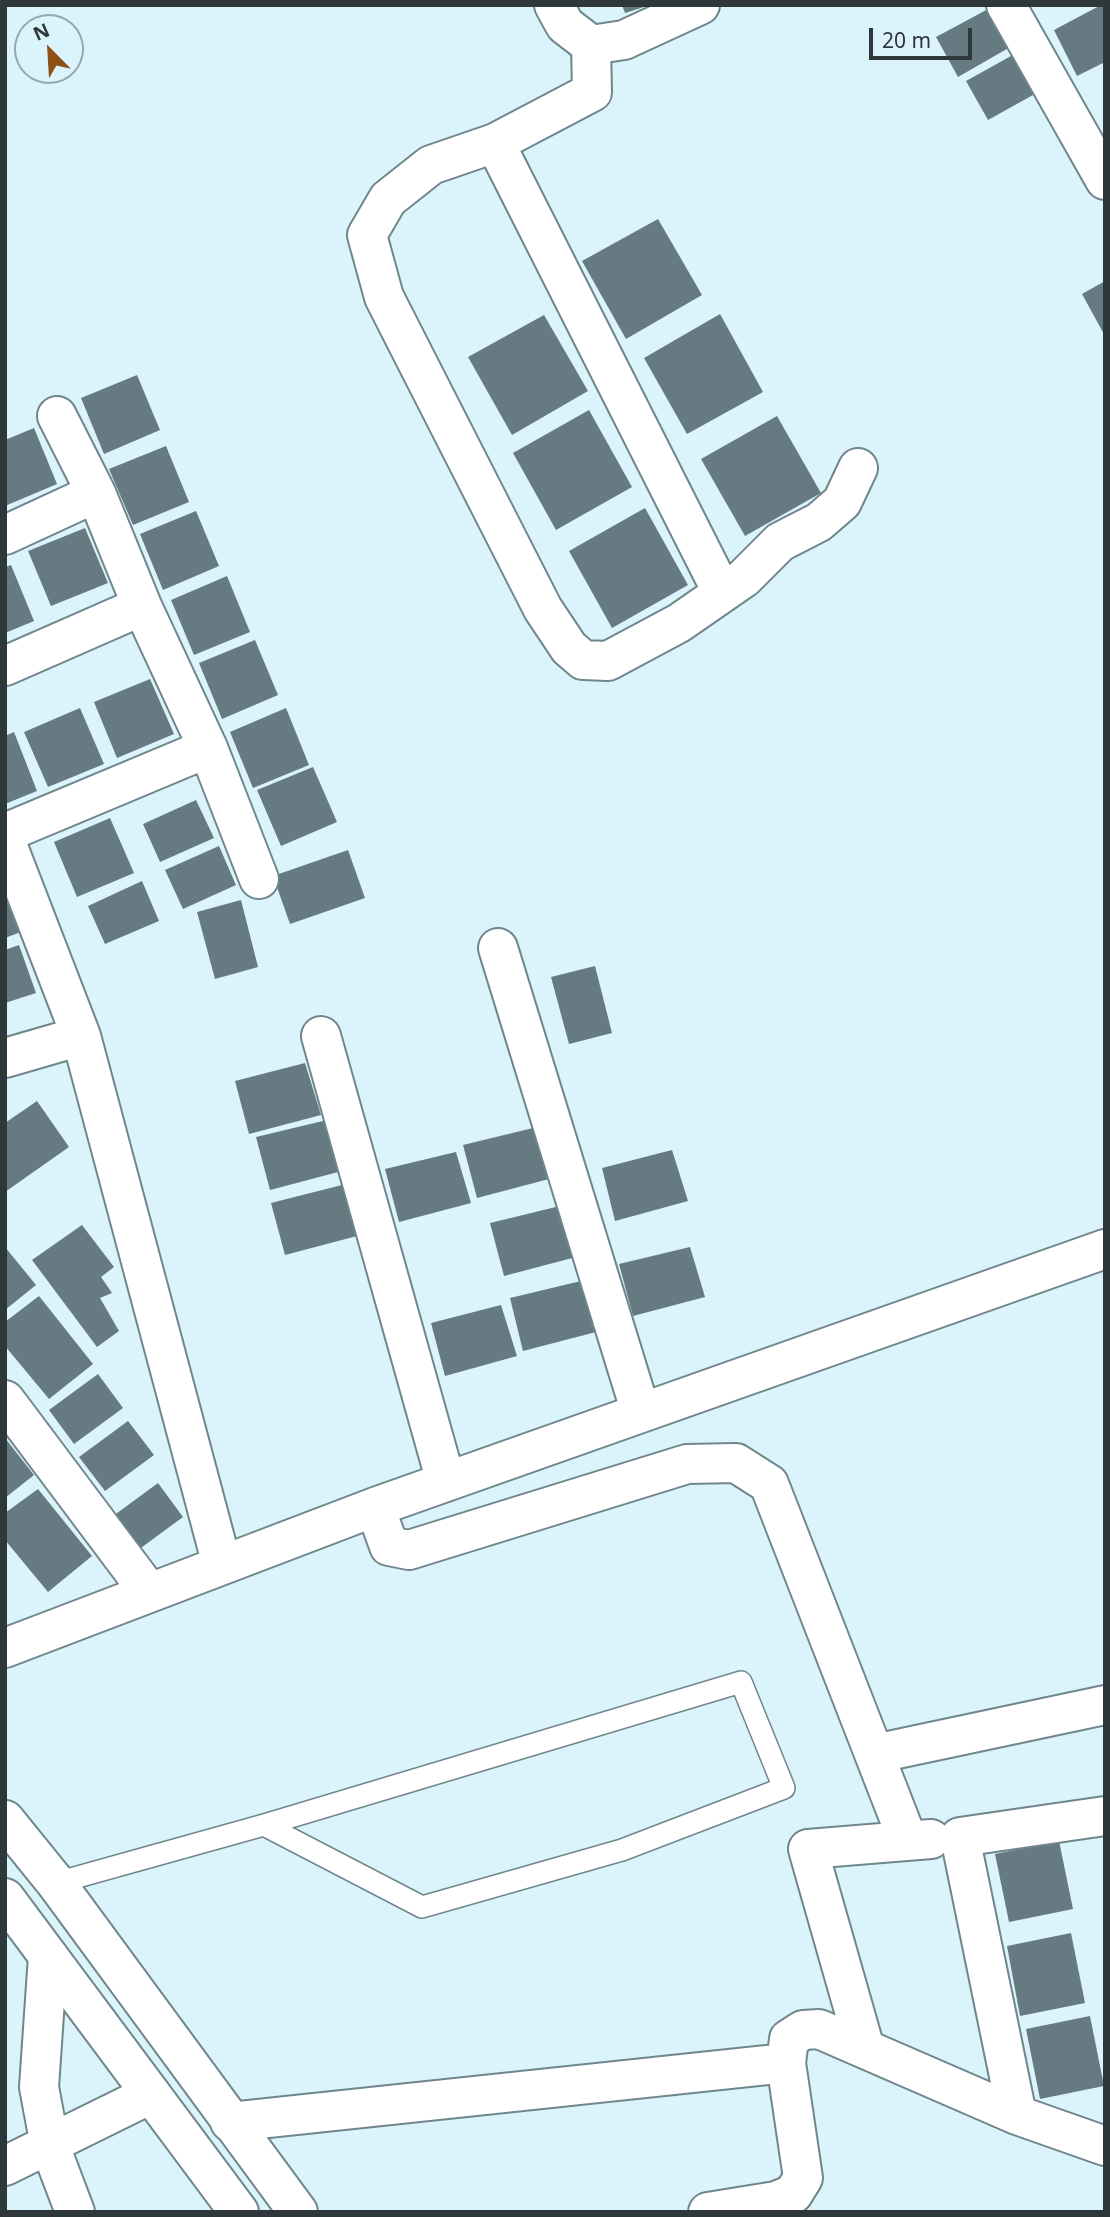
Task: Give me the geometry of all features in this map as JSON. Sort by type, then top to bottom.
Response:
[{"type":"street","points":[[554,5],[565,25],[592,45],[624,40],[700,5]]},
{"type":"street","points":[[1006,5],[1105,180]]},
{"type":"street","points":[[592,45],[592,92],[495,143],[430,164],[388,199],[367,235],[384,297],[543,609],[569,648],[583,660],[608,661],[679,623],[744,578],[780,542],[819,522],[842,502],[858,468]]},
{"type":"street","points":[[495,143],[722,592]]},
{"type":"street","points":[[57,416],[96,493],[142,606],[208,748],[259,879]]},
{"type":"street","points":[[5,535],[96,493]]},
{"type":"street","points":[[5,666],[142,606]]},
{"type":"street","points":[[208,748],[6,845],[81,1035],[222,1565]]},
{"type":"street","points":[[498,948],[641,1413]]},
{"type":"street","points":[[5,1058],[81,1035]]},
{"type":"street","points":[[321,1036],[446,1482]]},
{"type":"street","points":[[5,1648],[375,1507],[1105,1248]]},
{"type":"street","points":[[5,1400],[149,1592]]},
{"type":"street","points":[[375,1507],[389,1546],[409,1550],[687,1464],[736,1463],[769,1484],[908,1841]]},
{"type":"street","points":[[874,1754],[1105,1705]]},
{"type":"street","points":[[864,2049],[808,1849],[960,1837],[1105,1816]]},
{"type":"street","points":[[5,1820],[56,1884],[298,2212]]},
{"type":"street","points":[[960,1837],[1017,2115]]},
{"type":"street","points":[[5,1898],[239,2212]]},
{"type":"street","points":[[48,1956],[39,2087],[50,2146],[75,2212]]},
{"type":"street","points":[[708,2212],[776,2201],[793,2194],[803,2178],[786,2063],[789,2039],[803,2030],[819,2029],[1017,2115],[1105,2146]]},
{"type":"street","points":[[230,2122],[786,2063]]},
{"type":"street","points":[[5,2166],[151,2094]]},
{"type":"lane","points":[[56,1884],[264,1825],[741,1682],[784,1788],[622,1850],[422,1907],[264,1825]]},
{"type":"building","points":[[622,5],[647,5],[647,6],[625,13]]},
{"type":"building","points":[[1105,5],[1105,62],[1077,76],[1054,30]]},
{"type":"building","points":[[990,8],[1012,46],[958,77],[936,37]]},
{"type":"building","points":[[1020,51],[1042,90],[988,120],[966,81]]},
{"type":"building","points":[[658,219],[702,295],[626,339],[582,261]]},
{"type":"building","points":[[1105,281],[1105,336],[1082,294]]},
{"type":"building","points":[[720,314],[763,392],[687,434],[644,358]]},
{"type":"building","points":[[544,315],[588,391],[512,435],[468,357]]},
{"type":"building","points":[[137,375],[160,430],[104,454],[81,398]]},
{"type":"building","points":[[589,410],[632,487],[556,530],[513,453]]},
{"type":"building","points":[[777,416],[821,493],[745,536],[701,459]]},
{"type":"building","points":[[34,428],[57,484],[5,506],[5,440]]},
{"type":"building","points":[[166,446],[189,502],[133,525],[109,469]]},
{"type":"building","points":[[645,508],[688,585],[612,628],[569,551]]},
{"type":"building","points":[[196,511],[219,566],[163,590],[140,534]]},
{"type":"building","points":[[85,528],[108,583],[51,606],[28,551]]},
{"type":"building","points":[[11,565],[34,621],[5,633],[5,567]]},
{"type":"building","points":[[227,576],[250,632],[194,655],[171,600]]},
{"type":"building","points":[[255,640],[278,695],[222,719],[199,663]]},
{"type":"building","points":[[150,679],[174,734],[117,758],[94,702]]},
{"type":"building","points":[[80,708],[104,764],[48,787],[24,732]]},
{"type":"building","points":[[286,708],[309,765],[253,788],[230,732]]},
{"type":"building","points":[[14,732],[37,791],[5,804],[5,736]]},
{"type":"building","points":[[313,767],[337,822],[281,846],[257,790]]},
{"type":"building","points":[[196,800],[214,838],[160,862],[143,824]]},
{"type":"building","points":[[110,818],[134,873],[77,897],[54,842]]},
{"type":"building","points":[[219,846],[236,885],[183,909],[165,870]]},
{"type":"building","points":[[348,850],[365,898],[290,924],[273,876]]},
{"type":"building","points":[[142,881],[159,921],[105,944],[88,906]]},
{"type":"building","points":[[5,884],[26,930],[5,938]]},
{"type":"building","points":[[241,900],[258,967],[215,979],[197,912]]},
{"type":"building","points":[[19,945],[36,993],[5,1003],[5,950]]},
{"type":"building","points":[[595,966],[612,1033],[569,1044],[551,977]]},
{"type":"building","points":[[305,1063],[321,1115],[249,1134],[235,1081]]},
{"type":"building","points":[[37,1101],[69,1147],[5,1192],[5,1123]]},
{"type":"building","points":[[327,1120],[342,1171],[270,1190],[256,1137]]},
{"type":"building","points":[[533,1128],[549,1179],[477,1198],[463,1145]]},
{"type":"building","points":[[672,1150],[688,1201],[615,1221],[602,1168]]},
{"type":"building","points":[[456,1152],[471,1203],[399,1222],[385,1169]]},
{"type":"building","points":[[342,1185],[357,1236],[285,1255],[271,1203]]},
{"type":"building","points":[[560,1206],[576,1257],[504,1276],[490,1223]]},
{"type":"building","points":[[82,1225],[114,1267],[101,1277],[112,1293],[100,1298],[119,1331],[97,1347],[32,1260]]},
{"type":"building","points":[[5,1247],[36,1285],[5,1310]]},
{"type":"building","points":[[690,1247],[705,1297],[633,1316],[619,1264]]},
{"type":"building","points":[[581,1281],[596,1332],[523,1351],[510,1298]]},
{"type":"building","points":[[39,1296],[93,1364],[49,1399],[5,1346],[5,1322]]},
{"type":"building","points":[[501,1305],[517,1356],[445,1376],[431,1323]]},
{"type":"building","points":[[98,1374],[123,1408],[74,1444],[49,1410]]},
{"type":"building","points":[[128,1421],[154,1455],[105,1491],[79,1457]]},
{"type":"building","points":[[5,1438],[34,1475],[5,1498]]},
{"type":"building","points":[[158,1483],[183,1517],[134,1553],[109,1519]]},
{"type":"building","points":[[38,1489],[92,1556],[48,1592],[5,1540],[5,1513]]},
{"type":"building","points":[[1059,1841],[1073,1909],[1009,1922],[995,1854]]},
{"type":"building","points":[[1071,1933],[1085,2003],[1020,2016],[1007,1946]]},
{"type":"building","points":[[1090,2016],[1104,2086],[1040,2099],[1026,2029]]}]
